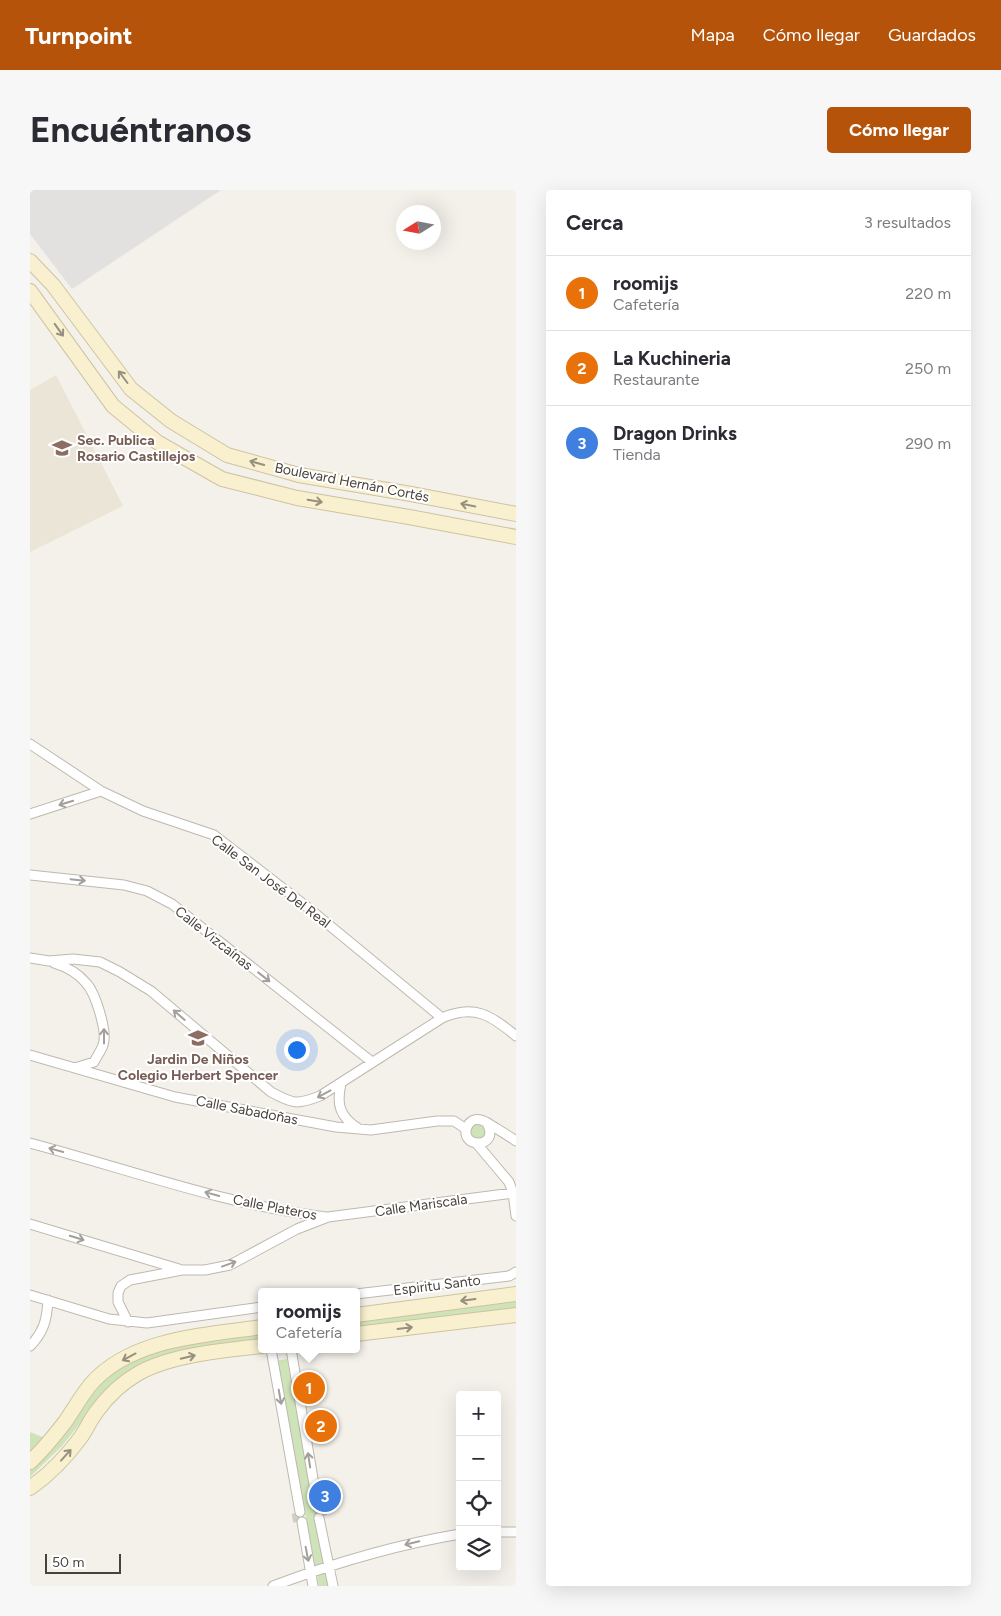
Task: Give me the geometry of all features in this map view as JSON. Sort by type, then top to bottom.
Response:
[{"type":"main road","name":"Boulevard Hernán Cortés","points":[[30,261],[53,285],[131,389],[172,421],[227,455],[299,475],[516,514]]},
{"type":"main road","name":"Boulevard Hernán Cortés","points":[[30,291],[112,406],[157,442],[222,479],[297,498],[383,512],[516,538]]},
{"type":"main road","points":[[383,512],[386,490]]},
{"type":"main road","points":[[409,517],[411,494]]},
{"type":"main road","points":[[360,1314],[516,1294]]},
{"type":"main road","points":[[360,1334],[516,1315]]},
{"type":"main road","points":[[30,1462],[65,1422],[92,1383],[127,1357],[148,1348],[177,1340],[258,1328]]},
{"type":"main road","points":[[30,1488],[54,1468],[68,1453],[108,1397],[139,1373],[159,1364],[192,1356],[258,1347]]},
{"type":"street","name":"Calle San José Del Real","points":[[30,744],[101,792],[143,811],[214,835],[306,906],[442,1018]]},
{"type":"street","points":[[30,814],[101,792]]},
{"type":"street","name":"Calle Vizcaínas","points":[[30,875],[124,885],[147,891],[172,904],[372,1062]]},
{"type":"street","points":[[30,958],[49,961],[70,968],[88,984],[98,1008],[104,1027],[104,1044],[94,1062],[75,1069]]},
{"type":"street","points":[[49,961],[73,959],[100,962],[151,990],[271,1092],[288,1101],[302,1103],[320,1096],[442,1018],[454,1013],[471,1011],[489,1016],[516,1036]]},
{"type":"street","name":"Calle Sabadoñas","points":[[30,1055],[175,1097],[336,1127],[371,1130],[436,1121],[454,1121],[466,1129]]},
{"type":"street","points":[[341,1084],[338,1096],[344,1118],[361,1130]]},
{"type":"street","points":[[516,1141],[500,1129],[482,1120],[470,1122],[466,1129],[467,1136],[472,1142],[477,1144],[502,1172],[508,1182],[513,1193],[516,1216]]},
{"type":"street","points":[[477,1144],[488,1139],[490,1128],[487,1123]]},
{"type":"street","name":"Calle Plateros","points":[[30,1143],[214,1195],[285,1212],[328,1217]]},
{"type":"street","name":"Calle Mariscala","points":[[328,1217],[513,1193]]},
{"type":"street","name":"Calle Plateros","points":[[128,1322],[118,1302],[118,1293],[122,1286],[130,1280],[182,1270],[205,1270],[230,1265],[297,1229],[328,1217]]},
{"type":"street","points":[[30,1224],[182,1270]]},
{"type":"street","name":"Espiritu Santo","points":[[360,1294],[509,1276],[516,1272]]},
{"type":"street","points":[[30,1295],[109,1319],[128,1322],[147,1323],[258,1308]]},
{"type":"street","points":[[30,1346],[39,1337],[47,1320],[48,1300]]},
{"type":"street","points":[[272,1353],[295,1481],[298,1512]]},
{"type":"street","points":[[292,1353],[312,1477],[319,1508]]},
{"type":"street","points":[[295,1481],[312,1477]]},
{"type":"street","points":[[321,1518],[333,1586]]},
{"type":"street","points":[[300,1522],[304,1534],[313,1586]]},
{"type":"street","points":[[501,1532],[516,1532]]},
{"type":"street","points":[[273,1586],[329,1566],[386,1549],[456,1535]]},
{"type":"shaded area","points":[[30,190],[221,190],[72,289],[30,234]]},
{"type":"shaded area","name":"Sec. Publica Rosario Castillejos","points":[[56,375],[123,506],[30,552],[30,390]]},
{"type":"green space","points":[[478,1123],[486,1131],[478,1139],[470,1131]]},
{"type":"green space","points":[[516,1295],[516,1312],[360,1330],[360,1315]]},
{"type":"green space","points":[[258,1330],[258,1341],[190,1351],[101,1397],[62,1446],[30,1477],[30,1464],[93,1386],[146,1351]]},
{"type":"green space","points":[[287,1359],[330,1586],[319,1586],[276,1361]]},
{"type":"green space","points":[[30,1432],[50,1440],[30,1461]]},
{"type":"tunnel","points":[[321,1507],[323,1518]]},
{"type":"tunnel","points":[[296,1513],[298,1523]]},
{"type":"place","name":"Sec. Publica Rosario Castillejos","points":[[62,448]]},
{"type":"place","name":"Jardin De Niños Colegio Herbert Spencer","points":[[198,1038]]},
{"type":"place","name":"roomijs","points":[[309,1388]]},
{"type":"place","name":"La Kuchineria","points":[[321,1426]]},
{"type":"place","name":"Dragon Drinks","points":[[325,1496]]}]
